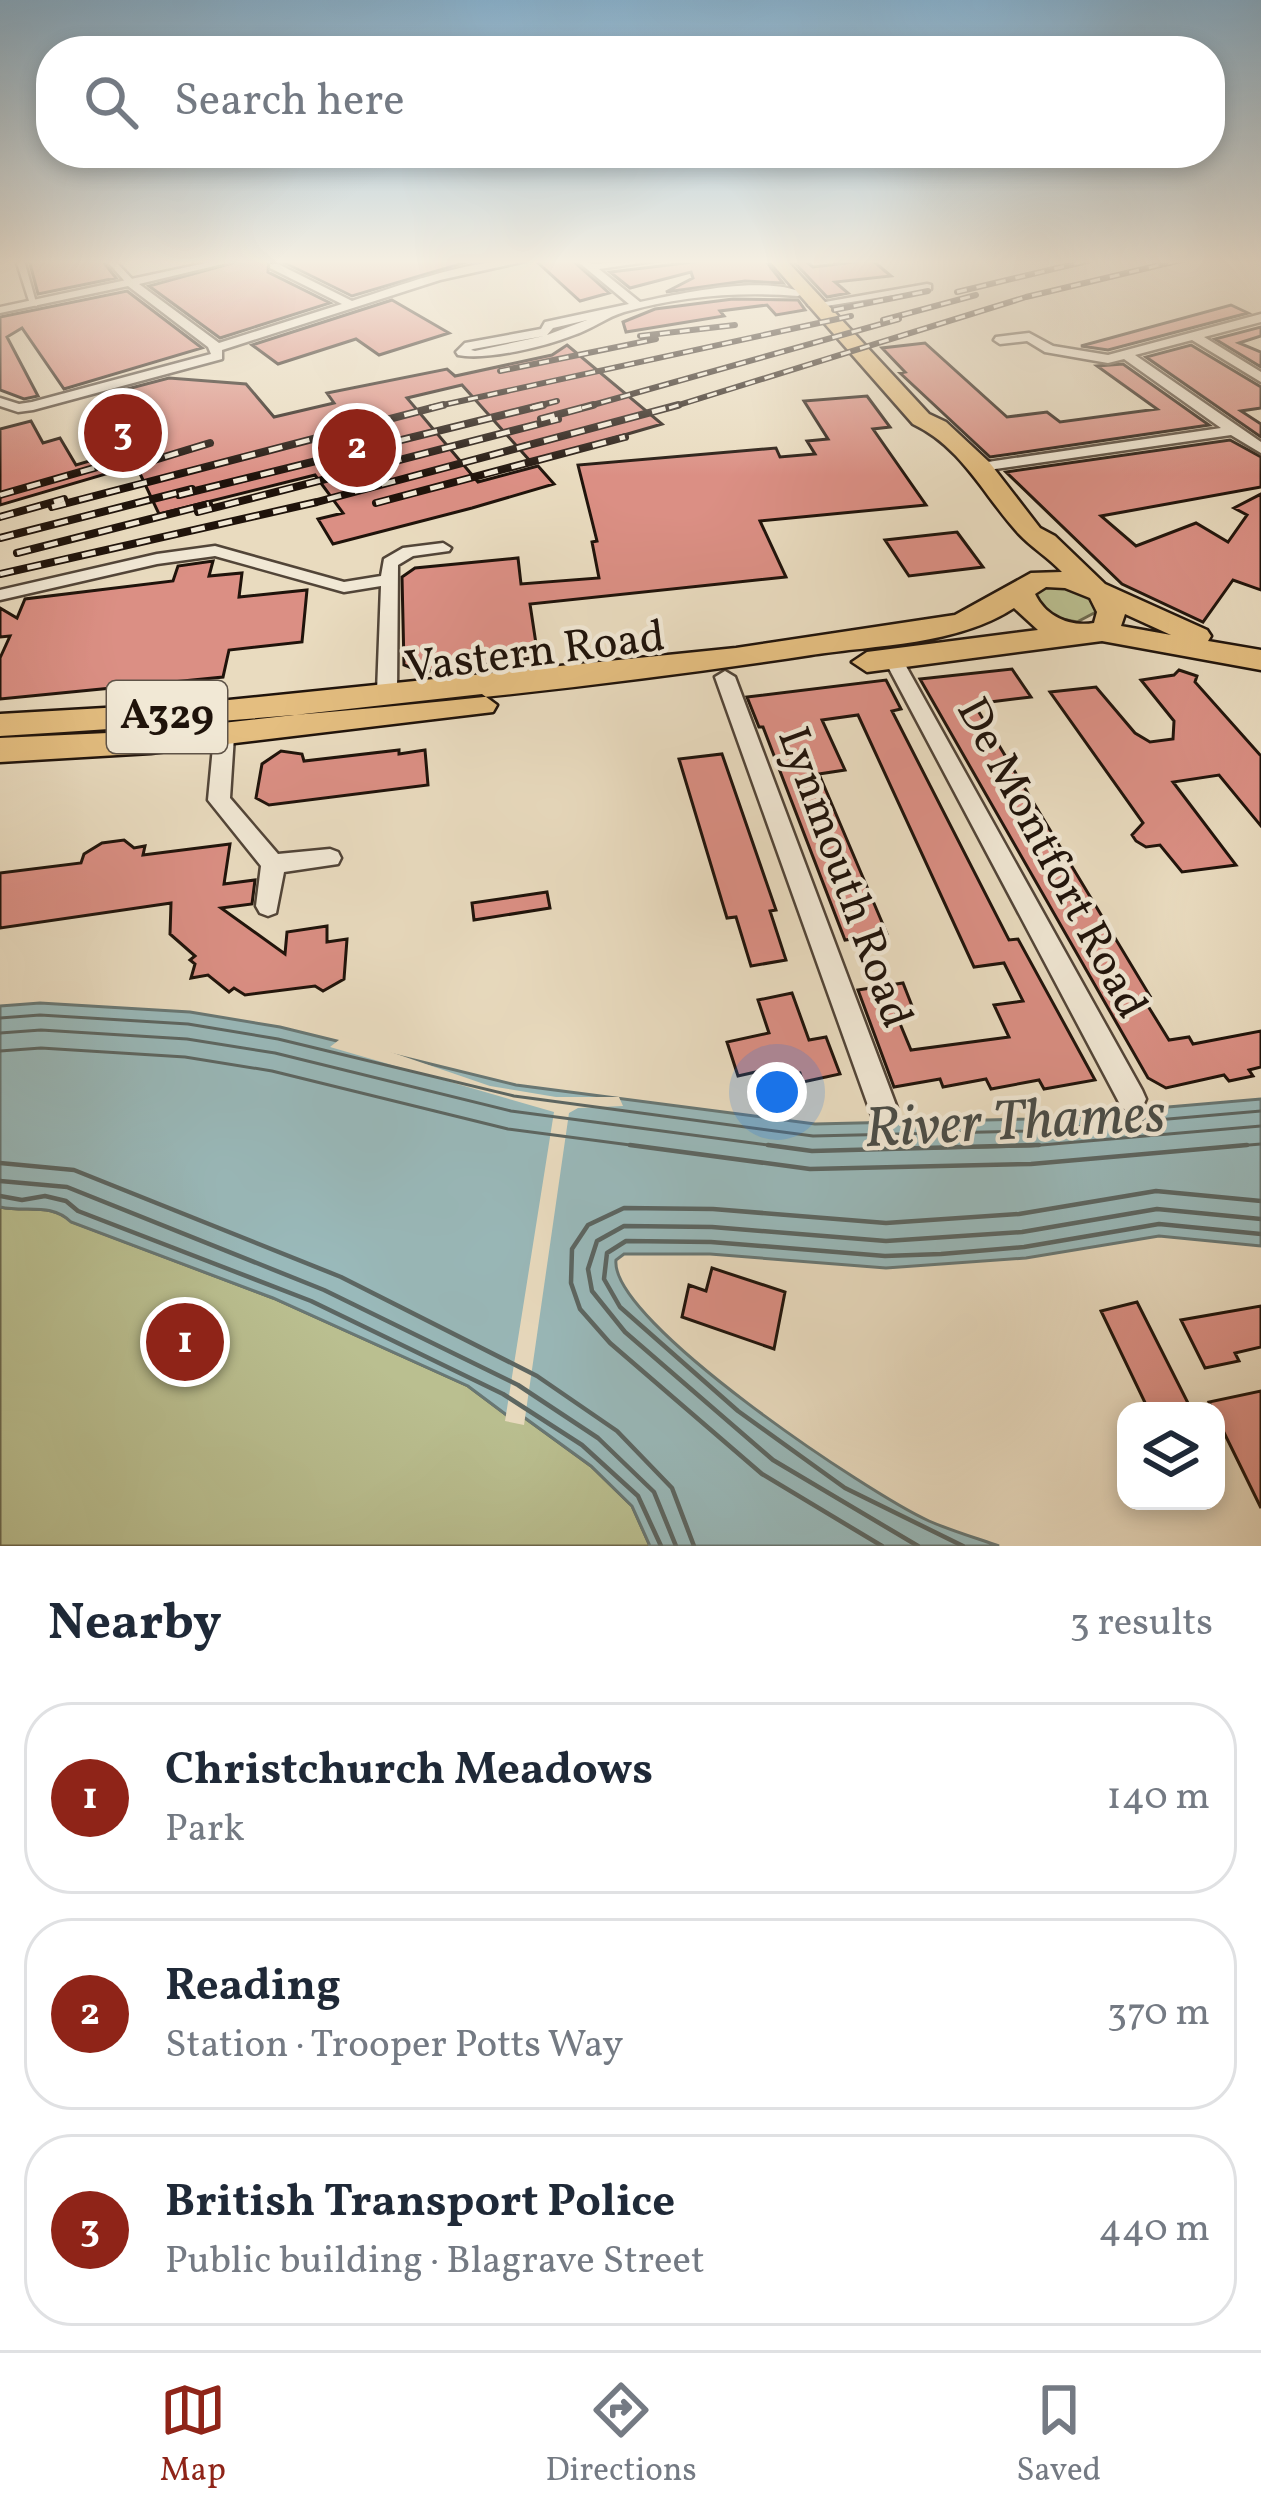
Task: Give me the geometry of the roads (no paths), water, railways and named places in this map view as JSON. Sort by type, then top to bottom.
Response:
[{"type":"main road","points":[[839,332],[920,418],[938,427],[981,467],[1030,533],[1046,541],[1097,590],[1112,610],[1091,633]]},
{"type":"main road","points":[[920,418],[923,429],[955,462],[986,492],[1005,502]]},
{"type":"main road","points":[[1030,533],[1023,541],[1022,591],[1033,615],[1091,633],[1222,650],[1261,660]]},
{"type":"main road","points":[[1022,591],[1050,578],[1097,590],[1222,650]]},
{"type":"main road","name":"Vastern Road","points":[[0,725],[154,718],[580,675],[902,635],[961,623],[1022,591]]},
{"type":"main road","name":"Vastern Road","points":[[0,750],[224,736],[1091,633]]},
{"type":"street","points":[[193,332],[218,352]]},
{"type":"street","points":[[0,415],[218,352],[267,332]]},
{"type":"street","points":[[547,332],[469,346],[462,352],[475,355],[552,332]]},
{"type":"street","points":[[1000,340],[1029,337],[1041,347],[1098,359],[1128,356],[1212,332]]},
{"type":"street","points":[[1195,337],[1261,377]]},
{"type":"street","points":[[1128,356],[1261,448]]},
{"type":"street","points":[[0,401],[17,407]]},
{"type":"street","points":[[981,467],[1234,430]]},
{"type":"street","points":[[386,692],[391,563],[402,553],[442,548]]},
{"type":"street","points":[[0,596],[158,559],[215,551],[344,587],[388,580]]},
{"type":"street","name":"De Montfort Road","points":[[893,659],[1132,1099]]},
{"type":"street","name":"Lynmouth Road","points":[[725,677],[883,1108]]},
{"type":"street","points":[[224,736],[219,800],[273,864],[268,906]]},
{"type":"street","points":[[273,864],[330,858]]},
{"type":"water","name":"River Thames","points":[[40,1003],[190,1012],[280,1027],[516,1085],[815,1124],[1028,1119],[1261,1099],[1261,1246],[1159,1236],[1026,1258],[886,1268],[710,1254],[624,1254],[616,1260],[625,1288],[654,1323],[748,1404],[899,1505],[938,1525],[999,1546],[650,1546],[632,1506],[591,1466],[525,1418],[508,1416],[468,1386],[273,1298],[55,1212],[0,1207],[0,1006]]},
{"type":"railway","points":[[640,336],[673,332]]},
{"type":"railway","points":[[429,408],[777,332]]},
{"type":"railway","points":[[585,407],[852,332]]},
{"type":"railway","points":[[669,408],[913,332]]},
{"type":"railway","points":[[500,371],[656,339]]},
{"type":"railway","points":[[530,408],[557,401]]},
{"type":"railway","points":[[52,507],[443,405]]},
{"type":"railway","points":[[179,495],[543,405]]},
{"type":"railway","points":[[585,407],[593,405]]},
{"type":"railway","points":[[0,574],[317,502],[678,405]]},
{"type":"railway","points":[[541,419],[585,407]]},
{"type":"railway","points":[[198,512],[558,419]]},
{"type":"railway","points":[[376,503],[625,437]]},
{"type":"railway","points":[[138,465],[210,443]]},
{"type":"railway","points":[[0,495],[150,452]]},
{"type":"railway","points":[[0,538],[192,489]]},
{"type":"railway","points":[[0,517],[64,499]]},
{"type":"railway","points":[[17,553],[209,504]]},
{"type":"place","name":"British Transport Police","points":[[123,433]]},
{"type":"place","name":"Reading","points":[[357,448]]},
{"type":"place","name":"Christchurch Meadows","points":[[185,1342]]}]
